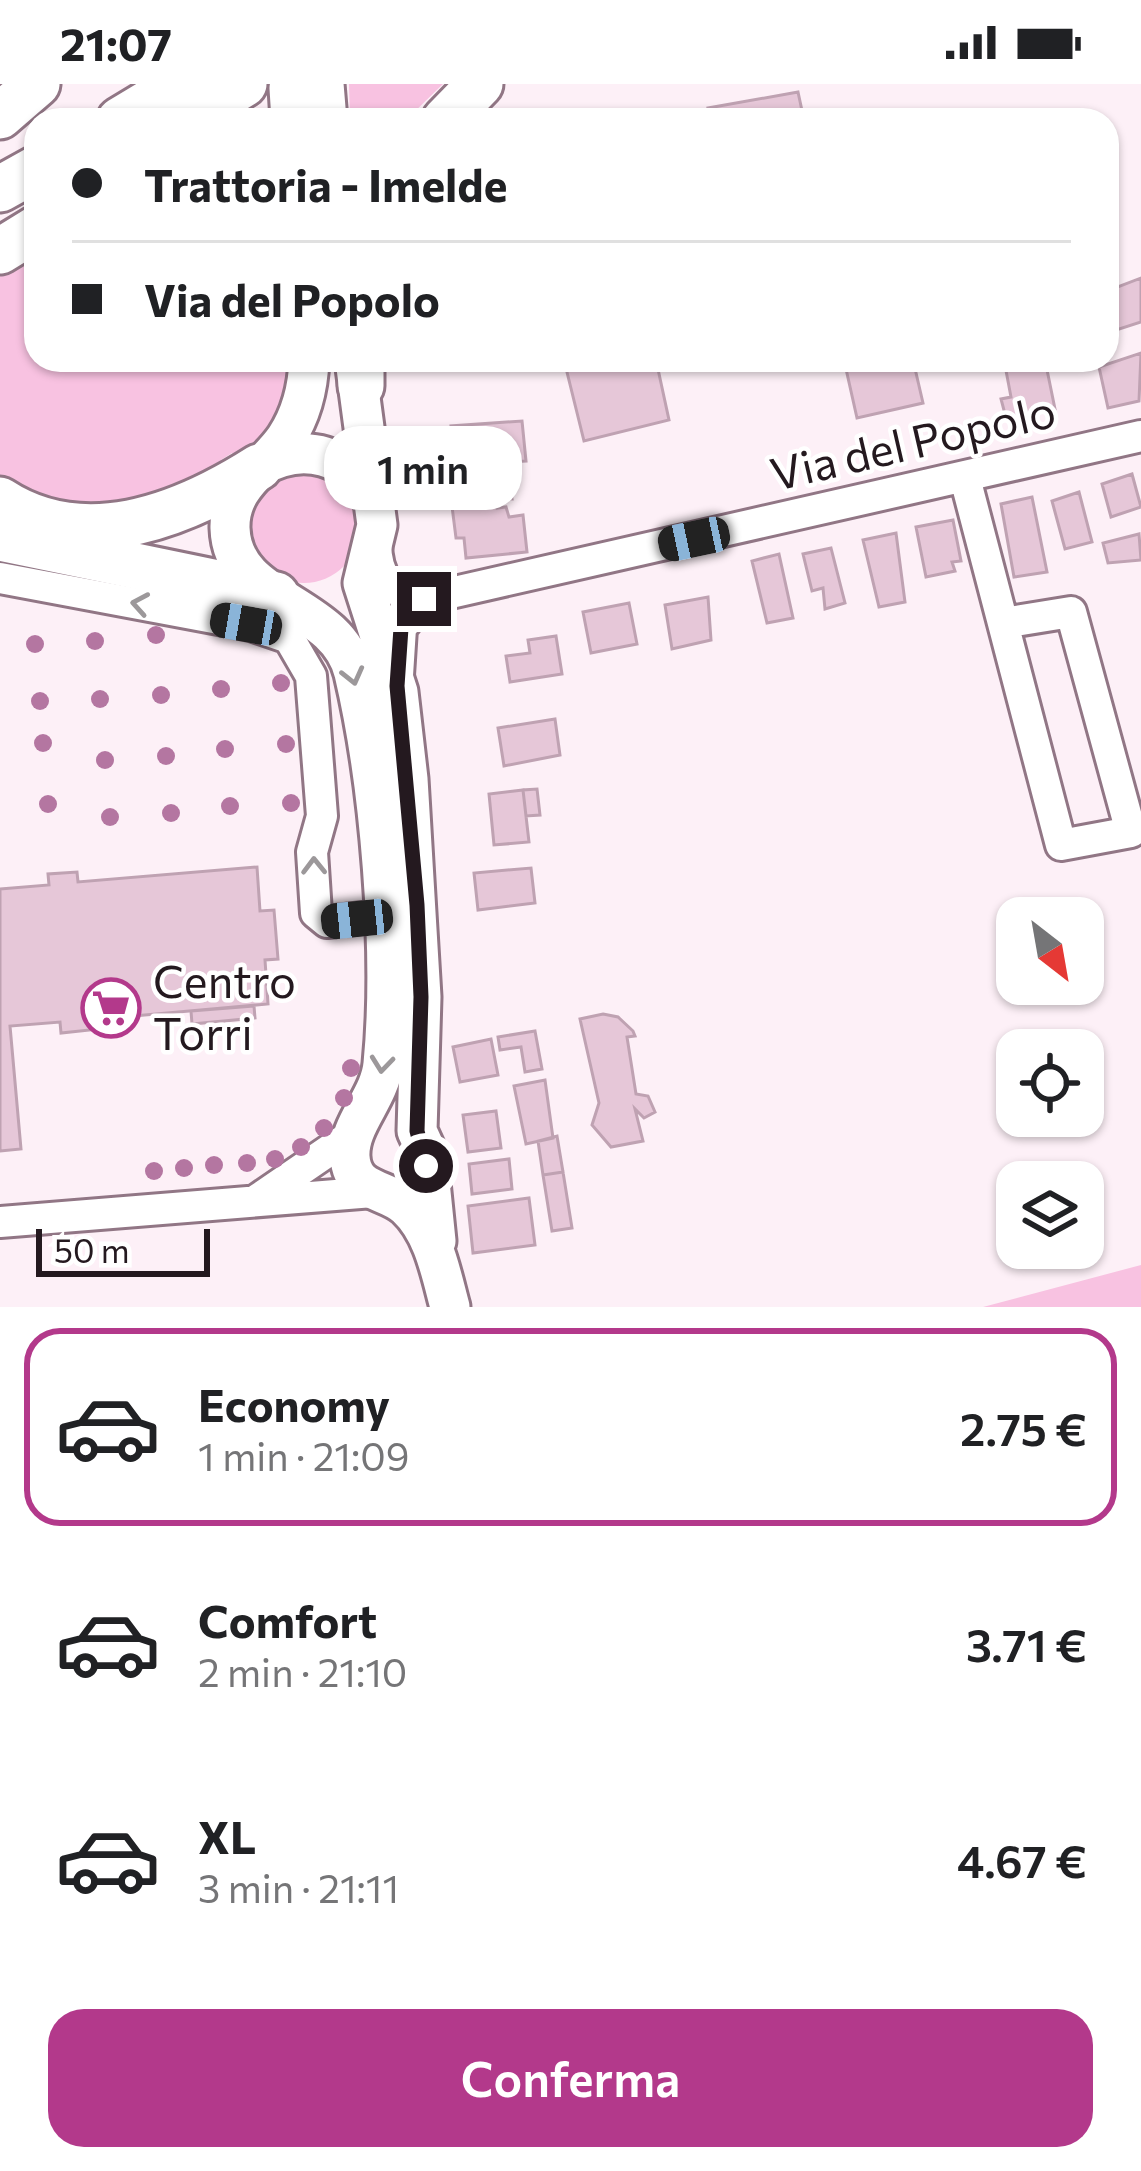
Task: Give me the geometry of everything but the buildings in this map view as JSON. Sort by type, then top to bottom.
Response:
[{"type":"highway","points":[[0,116],[37,84]]},
{"type":"highway","points":[[457,108],[480,84]]},
{"type":"highway","points":[[191,108],[237,100]]},
{"type":"highway","points":[[0,500],[61,526],[116,527],[165,514],[259,467]]},
{"type":"highway","points":[[0,538],[276,595]]},
{"type":"main road","points":[[237,100],[273,108]]},
{"type":"main road","points":[[307,372],[298,415],[233,503],[230,532],[245,571],[331,631],[352,667],[382,916],[382,1070],[373,1102],[353,1133],[354,1174],[422,1226],[446,1292]]},
{"type":"main road","points":[[359,372],[373,538],[364,590],[398,692],[421,976],[422,1148],[446,1292]]},
{"type":"main road","points":[[259,467],[301,452],[330,457],[365,485],[373,538],[350,583],[328,596],[302,600],[276,595]]},
{"type":"main road","points":[[353,1133],[387,1117],[422,1148]]},
{"type":"main road","points":[[380,1193],[412,1186],[422,1148]]},
{"type":"street","name":"Via del Popolo","points":[[424,599],[1141,436]]},
{"type":"street","points":[[965,478],[1061,845],[1132,832],[1131,792],[1071,612],[1003,623]]},
{"type":"street","points":[[373,538],[379,571],[388,586],[424,599],[401,628],[398,692]]},
{"type":"street","points":[[0,578],[251,625],[293,642],[311,676],[322,815],[312,852],[316,913],[327,922],[382,916]]},
{"type":"street","points":[[258,1199],[353,1133]]},
{"type":"street","points":[[0,1222],[380,1193]]},
{"type":"shaded area","points":[[349,84],[443,84],[418,108],[350,108]]},
{"type":"shaded area","points":[[24,249],[24,372],[290,372],[276,416],[238,459],[232,453],[221,460],[224,468],[97,517],[0,483],[0,265]]},
{"type":"shaded area","points":[[304,471],[326,475],[344,487],[356,505],[360,527],[356,549],[344,567],[326,579],[304,583],[282,579],[264,567],[252,549],[248,527],[252,505],[264,487],[282,475]]},
{"type":"shaded area","points":[[1141,1265],[1141,1307],[983,1307]]},
{"type":"place","name":"Centro Torri","points":[[111,1008]]},
{"type":"route","points":[[424,599],[401,628],[397,686],[417,905],[421,997],[417,1131],[424,1141],[426,1166]]}]
